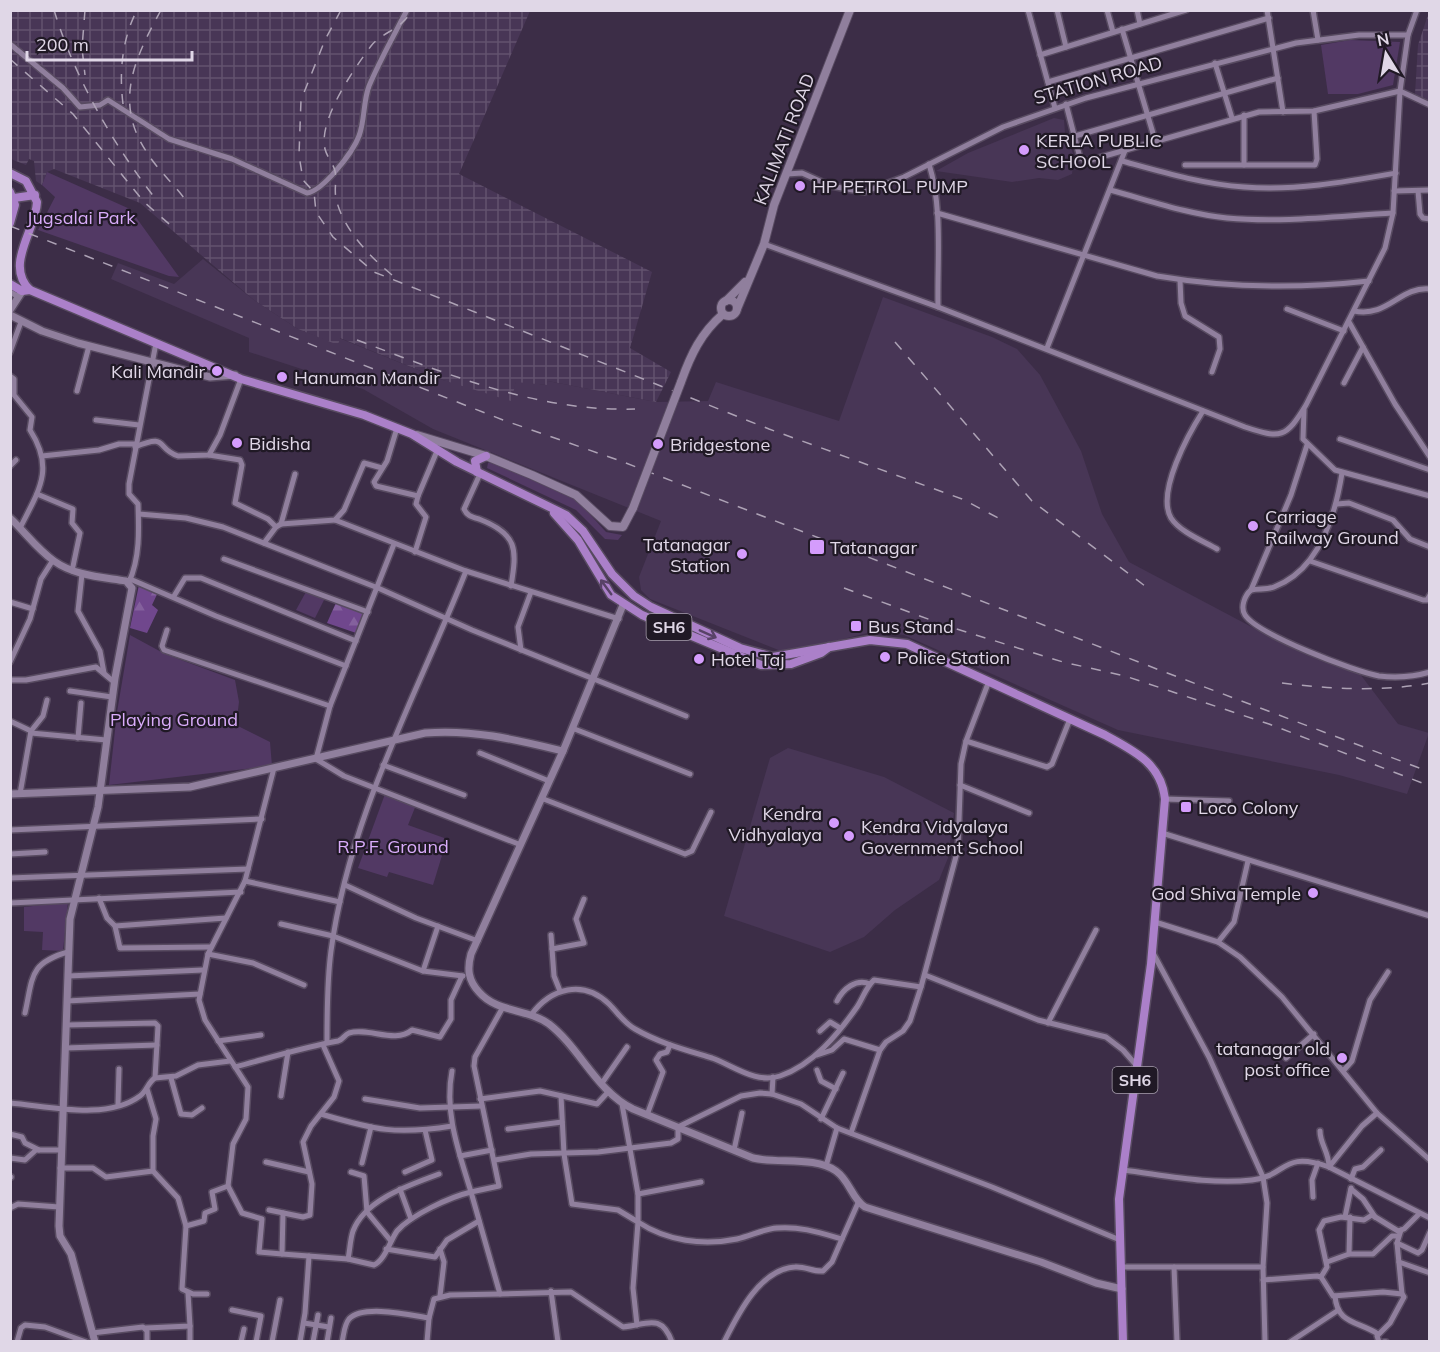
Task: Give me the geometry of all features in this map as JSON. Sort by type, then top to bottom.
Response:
[{"type":"main road","name":"KALIMATI ROAD","points":[[737,309],[764,244],[774,205],[850,10]]},
{"type":"main road","points":[[10,173],[26,181],[35,195],[36,210],[20,261],[24,291]]},
{"type":"main road","points":[[10,223],[14,212],[12,195],[35,195]]},
{"type":"main road","name":"KALIMATI ROAD","points":[[725,302],[748,279]]},
{"type":"main road","name":"SH6","points":[[10,284],[238,377],[364,415],[412,434],[478,473],[575,521],[617,579],[651,608],[740,648],[761,654],[788,655],[870,640],[907,644],[1070,718],[1105,735],[1146,760],[1163,783],[1165,799],[1152,952],[1119,1199],[1123,1341]]},
{"type":"main road","points":[[732,301],[737,309],[730,316],[723,314],[721,307],[725,302],[732,301]]},
{"type":"main road","points":[[412,434],[486,456],[576,495],[610,526],[623,527],[633,508],[696,345],[705,331],[723,314]]},
{"type":"main road","points":[[478,473],[475,461],[486,456]]},
{"type":"main road","name":"SH6","points":[[552,510],[572,531],[602,582],[623,605],[742,659],[761,665],[791,664],[821,653],[829,647]]},
{"type":"street","points":[[10,44],[63,88],[80,107],[100,105],[108,100],[169,139],[232,159],[307,193],[314,192],[326,180],[359,136],[369,87],[407,10]]},
{"type":"street","points":[[1028,10],[1055,108]]},
{"type":"street","points":[[1057,10],[1066,47]]},
{"type":"street","points":[[1107,10],[1113,32]]},
{"type":"street","points":[[1137,10],[1140,24]]},
{"type":"street","points":[[1040,55],[1186,10]]},
{"type":"street","points":[[1267,10],[1283,112]]},
{"type":"street","points":[[1313,10],[1318,40]]},
{"type":"street","points":[[764,244],[938,306],[1245,428],[1277,435],[1285,433],[1294,425],[1306,405],[1385,248],[1393,213],[1400,91],[1408,35],[1417,10]]},
{"type":"street","points":[[1048,82],[1269,18]]},
{"type":"street","points":[[1122,29],[1155,140]]},
{"type":"street","name":"STATION ROAD","points":[[787,174],[802,172],[831,186],[864,192],[892,182],[1003,127],[1066,104],[1274,47],[1359,35],[1408,35]]},
{"type":"street","points":[[1215,63],[1232,118]]},
{"type":"street","points":[[1075,136],[1278,78]]},
{"type":"street","points":[[1066,104],[1083,160],[1244,115],[1314,111],[1400,91],[1430,105]]},
{"type":"street","points":[[1185,165],[1315,165],[1317,159],[1314,111]]},
{"type":"street","points":[[1244,115],[1244,165]]},
{"type":"street","points":[[1047,348],[1126,148]]},
{"type":"street","points":[[1122,160],[1191,179],[1243,187],[1315,185],[1396,173]]},
{"type":"street","points":[[928,164],[934,180],[937,213],[938,306]]},
{"type":"street","points":[[1110,189],[1180,209],[1224,218],[1291,219],[1393,213]]},
{"type":"street","points":[[1394,191],[1430,190]]},
{"type":"street","points":[[1418,191],[1420,214],[1423,218],[1430,219]]},
{"type":"street","points":[[937,213],[1085,256],[1180,280],[1275,288],[1369,282]]},
{"type":"street","points":[[1180,280],[1181,303],[1185,316],[1219,337],[1220,349],[1212,372]]},
{"type":"street","points":[[1354,311],[1376,312],[1415,290],[1430,289]]},
{"type":"street","points":[[10,292],[24,291]]},
{"type":"street","points":[[10,310],[24,291]]},
{"type":"street","points":[[1287,309],[1344,331]]},
{"type":"street","points":[[10,315],[21,322],[89,346],[218,378],[238,377],[220,435],[209,455]]},
{"type":"street","points":[[10,352],[21,322]]},
{"type":"street","points":[[1349,322],[1430,457]]},
{"type":"street","points":[[95,1341],[66,1244],[60,1236],[60,1168],[68,952],[74,899],[101,790],[114,682],[132,588],[130,580],[137,559],[139,514],[137,499],[131,496],[129,490],[135,446],[156,343]]},
{"type":"street","points":[[77,391],[89,346]]},
{"type":"street","points":[[1344,383],[1363,347]]},
{"type":"street","points":[[10,376],[14,379],[14,395],[32,417],[30,430],[39,443],[43,477],[37,494],[10,530]]},
{"type":"street","points":[[1306,405],[1302,431],[1307,445],[1335,470],[1430,496]]},
{"type":"street","points":[[1203,411],[1181,446],[1168,510],[1176,524],[1217,549]]},
{"type":"street","points":[[96,420],[139,425]]},
{"type":"street","points":[[398,428],[374,482],[376,486],[418,496]]},
{"type":"street","points":[[1340,439],[1430,470]]},
{"type":"street","points":[[42,456],[99,450],[119,444],[135,446],[155,441],[161,442],[178,456],[209,455],[240,460],[242,465],[235,503],[278,525],[335,520],[466,571],[619,619]]},
{"type":"street","points":[[1307,445],[1291,495],[1243,604],[1245,615],[1308,652],[1377,675],[1401,677],[1430,672]]},
{"type":"street","points":[[415,552],[426,517],[416,504],[437,450]]},
{"type":"street","points":[[10,466],[16,460]]},
{"type":"street","points":[[335,520],[344,510],[364,463],[382,468]]},
{"type":"street","points":[[478,473],[465,504],[465,513],[508,536],[515,553],[511,586]]},
{"type":"street","points":[[1251,590],[1272,588],[1299,574],[1310,561],[1337,504],[1342,473]]},
{"type":"street","points":[[264,543],[278,525],[296,474]]},
{"type":"street","points":[[37,494],[73,509],[72,523],[80,533],[72,571]]},
{"type":"street","points":[[1337,504],[1349,503],[1393,520],[1410,539],[1430,547]]},
{"type":"street","points":[[139,514],[205,522],[264,543],[686,716]]},
{"type":"street","points":[[15,523],[53,560],[72,571],[130,580],[346,666]]},
{"type":"street","points":[[316,759],[330,706],[394,544]]},
{"type":"street","points":[[224,559],[368,612]]},
{"type":"street","points":[[10,662],[33,609],[41,579],[53,560]]},
{"type":"street","points":[[1310,561],[1423,600],[1427,600],[1430,595]]},
{"type":"street","points":[[269,1210],[303,1217],[309,1215],[313,1197],[303,1142],[334,1097],[339,1081],[325,1043],[328,973],[340,902],[383,765],[466,571]]},
{"type":"street","points":[[82,574],[78,611],[100,651],[104,674]]},
{"type":"street","points":[[174,596],[185,578],[201,578],[356,641]]},
{"type":"street","points":[[521,650],[518,627],[531,592]]},
{"type":"street","points":[[10,602],[33,609]]},
{"type":"street","points":[[235,1067],[340,1040],[351,1033],[402,1036],[412,1030],[442,1036],[453,1014],[453,995],[466,976],[478,941],[563,751],[623,605]]},
{"type":"street","points":[[167,630],[162,646],[164,650],[330,706]]},
{"type":"street","points":[[10,641],[18,644]]},
{"type":"street","points":[[10,680],[26,680],[96,667],[114,682]]},
{"type":"street","points":[[851,1133],[880,1050],[886,1042],[903,1031],[910,1021],[925,975],[958,849],[960,785],[966,741],[989,681]]},
{"type":"street","points":[[70,691],[112,697]]},
{"type":"street","points":[[20,794],[31,732],[43,716],[47,700]]},
{"type":"street","points":[[78,738],[81,704]]},
{"type":"street","points":[[966,741],[1047,767],[1052,764],[1070,718]]},
{"type":"street","points":[[10,721],[31,732],[106,740]]},
{"type":"street","points":[[572,728],[690,774]]},
{"type":"street","points":[[10,794],[190,787],[425,733],[469,732],[563,751]]},
{"type":"street","points":[[480,753],[549,781]]},
{"type":"street","points":[[316,759],[328,769],[521,845]]},
{"type":"street","points":[[383,765],[464,795]]},
{"type":"street","points":[[274,768],[245,881],[208,954],[203,969],[200,994],[200,1012],[230,1061],[247,1082],[244,1124],[233,1144],[228,1186],[242,1214],[262,1220],[259,1252],[348,1259],[374,1265],[379,1262],[391,1241],[411,1219],[452,1198],[499,1186],[475,1079],[475,1057],[502,1008]]},
{"type":"street","points":[[960,785],[1029,813]]},
{"type":"street","points":[[541,798],[685,854],[692,851],[711,812]]},
{"type":"street","points":[[1165,799],[1228,801]]},
{"type":"street","points":[[10,830],[94,824],[262,819]]},
{"type":"street","points":[[1162,833],[1430,916]]},
{"type":"street","points":[[10,854],[45,852]]},
{"type":"street","points":[[1218,942],[1234,922],[1248,861]]},
{"type":"street","points":[[10,878],[80,873],[248,868]]},
{"type":"street","points":[[245,881],[340,902]]},
{"type":"street","points":[[345,885],[478,941]]},
{"type":"street","points":[[10,903],[241,892]]},
{"type":"street","points":[[99,898],[107,918],[115,926],[120,948],[211,947]]},
{"type":"street","points":[[552,949],[584,943],[576,919],[584,899]]},
{"type":"street","points":[[115,926],[226,918]]},
{"type":"street","points":[[1155,922],[1218,942],[1260,974],[1314,1034],[1377,1113],[1430,1160]]},
{"type":"street","points":[[281,924],[333,936],[423,971],[466,976],[483,997],[502,1008],[531,1015],[558,1033],[622,1104],[647,1115],[770,1162],[810,1162],[826,1166],[845,1179],[858,1203],[1041,1262],[1096,1283],[1122,1288]]},
{"type":"street","points":[[423,971],[438,926]]},
{"type":"street","points":[[1048,1023],[1096,930]]},
{"type":"street","points":[[551,935],[554,976],[560,990]]},
{"type":"street","points":[[25,1013],[39,965],[49,957],[68,952]]},
{"type":"street","points":[[1152,952],[1209,1057],[1263,1177],[1267,1226],[1263,1267],[1265,1341]]},
{"type":"street","points":[[208,954],[253,963],[304,985]]},
{"type":"street","points":[[68,976],[203,969]]},
{"type":"street","points":[[1344,1070],[1352,1061],[1370,1000],[1388,972]]},
{"type":"street","points":[[925,975],[1048,1023],[1106,1037],[1123,1050],[1137,1067]]},
{"type":"street","points":[[816,1055],[860,1002],[870,984],[879,979],[921,987]]},
{"type":"street","points":[[837,1001],[843,990],[857,982],[870,984]]},
{"type":"street","points":[[531,1015],[541,1002],[560,990],[592,994],[608,1003],[632,1028],[670,1045],[743,1072],[773,1077],[788,1073],[816,1055],[832,1050],[844,1040],[880,1050]]},
{"type":"street","points":[[67,1000],[200,994]]},
{"type":"street","points":[[820,1031],[830,1022],[840,1028]]},
{"type":"street","points":[[10,1103],[63,1110],[96,1109],[133,1100],[147,1089],[155,1078],[158,1026],[155,1023],[66,1025]]},
{"type":"street","points":[[1286,1058],[1314,1034]]},
{"type":"street","points":[[218,1041],[261,1035]]},
{"type":"street","points":[[65,1048],[157,1045]]},
{"type":"street","points":[[647,1115],[663,1071],[656,1060],[660,1054],[667,1052],[670,1045]]},
{"type":"street","points":[[602,1083],[627,1047]]},
{"type":"street","points":[[281,1096],[288,1052]]},
{"type":"street","points":[[155,1078],[171,1078],[198,1065],[230,1061]]},
{"type":"street","points":[[118,1104],[119,1069]]},
{"type":"street","points":[[817,1070],[821,1081],[836,1089]]},
{"type":"street","points":[[452,1071],[449,1109],[452,1126],[500,1294]]},
{"type":"street","points":[[821,1119],[843,1073]]},
{"type":"street","points":[[772,1094],[773,1077]]},
{"type":"street","points":[[171,1078],[181,1114],[192,1115],[202,1108]]},
{"type":"street","points":[[147,1089],[156,1119],[153,1136],[153,1171],[178,1198],[186,1226],[180,1284],[182,1289],[188,1293],[207,1294]]},
{"type":"street","points":[[365,1099],[401,1107],[449,1109],[530,1092],[597,1104],[609,1091]]},
{"type":"street","points":[[678,1127],[741,1096],[772,1094],[801,1104],[837,1128],[1003,1191],[1120,1240]]},
{"type":"street","points":[[561,1096],[564,1154],[572,1204],[618,1210],[652,1231],[684,1240],[734,1240],[761,1231],[789,1227],[842,1239]]},
{"type":"street","points":[[622,1104],[638,1194],[633,1288],[637,1325]]},
{"type":"street","points":[[734,1150],[742,1113]]},
{"type":"street","points":[[1329,1167],[1362,1126],[1377,1113]]},
{"type":"street","points":[[321,1114],[401,1132],[452,1126]]},
{"type":"street","points":[[508,1129],[562,1122]]},
{"type":"street","points":[[362,1163],[371,1127]]},
{"type":"street","points":[[495,1160],[531,1154],[630,1149],[676,1142],[678,1127]]},
{"type":"street","points":[[826,1166],[837,1128]]},
{"type":"street","points":[[405,1172],[432,1160],[425,1130]]},
{"type":"street","points":[[1320,1131],[1321,1139],[1328,1152],[1329,1167]]},
{"type":"street","points":[[10,1134],[22,1137],[25,1143],[39,1150],[61,1150]]},
{"type":"street","points":[[10,1158],[27,1160],[39,1150]]},
{"type":"street","points":[[460,1156],[492,1150]]},
{"type":"street","points":[[1349,1254],[1347,1217],[1355,1169],[1365,1166],[1381,1150]]},
{"type":"street","points":[[1123,1170],[1213,1180],[1252,1180],[1263,1177],[1293,1161],[1318,1163],[1430,1218]]},
{"type":"street","points":[[266,1162],[309,1172]]},
{"type":"street","points":[[1313,1197],[1312,1180],[1318,1163]]},
{"type":"street","points":[[60,1168],[93,1168],[105,1177],[153,1171]]},
{"type":"street","points":[[351,1172],[364,1176],[367,1212],[391,1241]]},
{"type":"street","points":[[348,1259],[353,1232],[367,1212],[400,1189],[439,1174]]},
{"type":"street","points":[[638,1194],[702,1182]]},
{"type":"street","points":[[186,1226],[204,1221],[205,1213],[215,1207],[212,1192],[228,1186]]},
{"type":"street","points":[[400,1189],[411,1219]]},
{"type":"street","points":[[1351,1189],[1364,1199],[1375,1217]]},
{"type":"street","points":[[724,1341],[749,1300],[768,1279],[792,1267],[823,1271],[832,1262],[858,1203]]},
{"type":"street","points":[[10,1208],[18,1204],[59,1207]]},
{"type":"street","points":[[282,1254],[283,1213]]},
{"type":"street","points":[[1327,1262],[1349,1254],[1373,1254],[1419,1214]]},
{"type":"street","points":[[1263,1280],[1321,1276],[1326,1270],[1327,1262],[1319,1226],[1324,1221],[1347,1217],[1364,1220],[1370,1215],[1399,1233]]},
{"type":"street","points":[[386,1249],[431,1257],[438,1254],[447,1240],[479,1221]]},
{"type":"street","points":[[1397,1243],[1420,1252],[1430,1232]]},
{"type":"street","points":[[1379,1341],[1376,1338],[1378,1334],[1390,1323],[1404,1300],[1397,1243],[1399,1233]]},
{"type":"street","points":[[440,1249],[444,1262],[440,1296]]},
{"type":"street","points":[[300,1341],[304,1323],[309,1256]]},
{"type":"street","points":[[1399,1262],[1430,1273]]},
{"type":"street","points":[[1120,1267],[1263,1267]]},
{"type":"street","points":[[1174,1267],[1177,1341]]},
{"type":"street","points":[[1321,1276],[1330,1295],[1383,1292],[1402,1294]]},
{"type":"street","points":[[551,1291],[558,1341]]},
{"type":"street","points":[[427,1341],[429,1318],[434,1299],[440,1296],[551,1291],[571,1292],[624,1328],[653,1322],[659,1324],[666,1329],[672,1341]]},
{"type":"street","points":[[188,1293],[190,1341]]},
{"type":"street","points":[[1335,1296],[1337,1311],[1341,1317],[1378,1334]]},
{"type":"street","points":[[272,1341],[280,1300]]},
{"type":"street","points":[[232,1310],[261,1316],[256,1341]]},
{"type":"street","points":[[1290,1341],[1337,1311]]},
{"type":"street","points":[[342,1341],[348,1321],[358,1314],[390,1313],[429,1318]]},
{"type":"street","points":[[313,1341],[318,1315]]},
{"type":"street","points":[[327,1341],[331,1318]]},
{"type":"street","points":[[304,1323],[329,1327]]},
{"type":"street","points":[[17,1341],[21,1328],[25,1325],[45,1327],[71,1339],[86,1341]]},
{"type":"street","points":[[92,1333],[190,1326]]},
{"type":"street","points":[[146,1328],[147,1341]]},
{"type":"street","points":[[241,1341],[244,1329]]},
{"type":"shaded area","points":[[10,11],[530,11],[459,174],[652,272],[630,348],[671,372],[656,402],[548,381],[547,385],[516,382],[511,401],[443,380],[340,338],[338,345],[298,329],[254,300],[140,203],[54,169],[47,172],[42,185],[36,181],[34,161],[29,159],[26,165],[11,159]]},
{"type":"shaded area","points":[[1429,12],[1429,105],[1415,94],[1418,45]]},
{"type":"shaded area","name":"KERLA PUBLIC SCHOOL","points":[[1054,118],[1064,120],[1065,133],[1074,156],[1072,174],[1058,180],[1039,178],[1012,182],[936,171],[968,153]]},
{"type":"shaded area","points":[[203,259],[254,300],[298,329],[338,344],[339,338],[443,380],[512,395],[516,381],[546,385],[548,381],[656,402],[708,401],[716,382],[839,421],[883,297],[992,337],[1017,349],[1040,375],[1081,451],[1102,514],[1129,562],[1293,649],[1360,674],[1398,724],[1429,733],[1407,794],[1339,775],[1118,730],[904,635],[875,631],[808,648],[781,651],[650,599],[641,590],[639,577],[661,521],[433,429],[363,389],[249,352],[249,338],[111,279],[118,263],[174,284]]},
{"type":"shaded area","name":"Kendra Vidyalaya Government School","points":[[788,748],[884,777],[954,813],[948,858],[939,880],[895,910],[864,937],[830,952],[724,916],[770,758]]},
{"type":"green space","points":[[1350,40],[1400,42],[1393,85],[1358,94],[1328,94],[1321,45]]},
{"type":"green space","name":"Jugsalai Park","points":[[47,172],[130,209],[179,277],[169,276],[38,230],[55,197],[42,185]]},
{"type":"green space","points":[[492,462],[577,500],[606,532],[622,535],[618,540],[605,539],[576,510],[487,468],[488,463]]},
{"type":"green space","points":[[140,580],[160,588],[152,605],[158,610],[147,633],[130,628]]},
{"type":"green space","points":[[307,590],[325,598],[315,618],[296,610]]},
{"type":"green space","points":[[338,598],[371,611],[362,635],[327,623]]},
{"type":"green space","name":"Playing Ground","points":[[130,635],[165,654],[235,680],[239,702],[236,725],[270,742],[272,766],[109,785],[117,712]]},
{"type":"green space","name":"R.P.F. Ground","points":[[385,794],[416,805],[408,825],[447,839],[433,885],[389,872],[387,877],[358,868]]},
{"type":"green space","points":[[68,902],[63,951],[42,950],[43,932],[24,931],[24,907]]},
{"type":"railway","points":[[54,10],[73,61],[97,111],[126,158],[158,202]]},
{"type":"railway","points":[[85,10],[82,48],[85,75]]},
{"type":"railway","points":[[123,104],[121,80],[123,56],[128,32],[137,10]]},
{"type":"railway","points":[[161,10],[143,44],[132,79],[131,114],[136,132],[146,151],[184,198]]},
{"type":"railway","points":[[341,10],[325,40],[301,100],[299,155],[303,180],[314,192],[316,212],[333,237],[374,272],[769,429],[962,499],[1006,522]]},
{"type":"railway","points":[[392,275],[366,251],[344,220],[336,198],[335,171],[325,149],[324,137],[339,95],[371,46],[403,22],[411,10]]},
{"type":"railway","points":[[10,59],[73,114],[144,202],[176,230]]},
{"type":"railway","points":[[10,226],[503,420],[618,460],[1162,671],[1430,772]]},
{"type":"railway","points":[[357,340],[459,378],[528,397],[563,404],[635,409]]},
{"type":"railway","points":[[895,342],[1032,501],[1149,589]]},
{"type":"railway","points":[[844,588],[947,626],[1063,662],[1125,676],[1269,724],[1430,786]]},
{"type":"railway","points":[[1282,683],[1356,689],[1393,688],[1430,683]]},
{"type":"place","name":"KERLA PUBLIC SCHOOL","points":[[1024,150]]},
{"type":"place","name":"HP PETROL PUMP","points":[[800,186]]},
{"type":"place","name":"Kali Mandir","points":[[217,371]]},
{"type":"place","name":"Hanuman Mandir","points":[[282,377]]},
{"type":"place","name":"Bidisha","points":[[237,443]]},
{"type":"place","name":"Bridgestone","points":[[658,444]]},
{"type":"place","name":"Carriage Railway Ground","points":[[1253,526]]},
{"type":"place","name":"Tatanagar","points":[[817,547]]},
{"type":"place","name":"Tatanagar Station","points":[[742,554]]},
{"type":"place","name":"Bus Stand","points":[[856,626]]},
{"type":"place","name":"Police Station","points":[[885,657]]},
{"type":"place","name":"Hotel Taj","points":[[699,659]]},
{"type":"place","name":"Loco Colony","points":[[1186,807]]},
{"type":"place","name":"Kendra Vidhyalaya","points":[[834,823]]},
{"type":"place","name":"Kendra Vidyalaya Government School","points":[[849,836]]},
{"type":"place","name":"God Shiva Temple","points":[[1313,893]]},
{"type":"place","name":"tatanagar old post office","points":[[1342,1058]]}]
